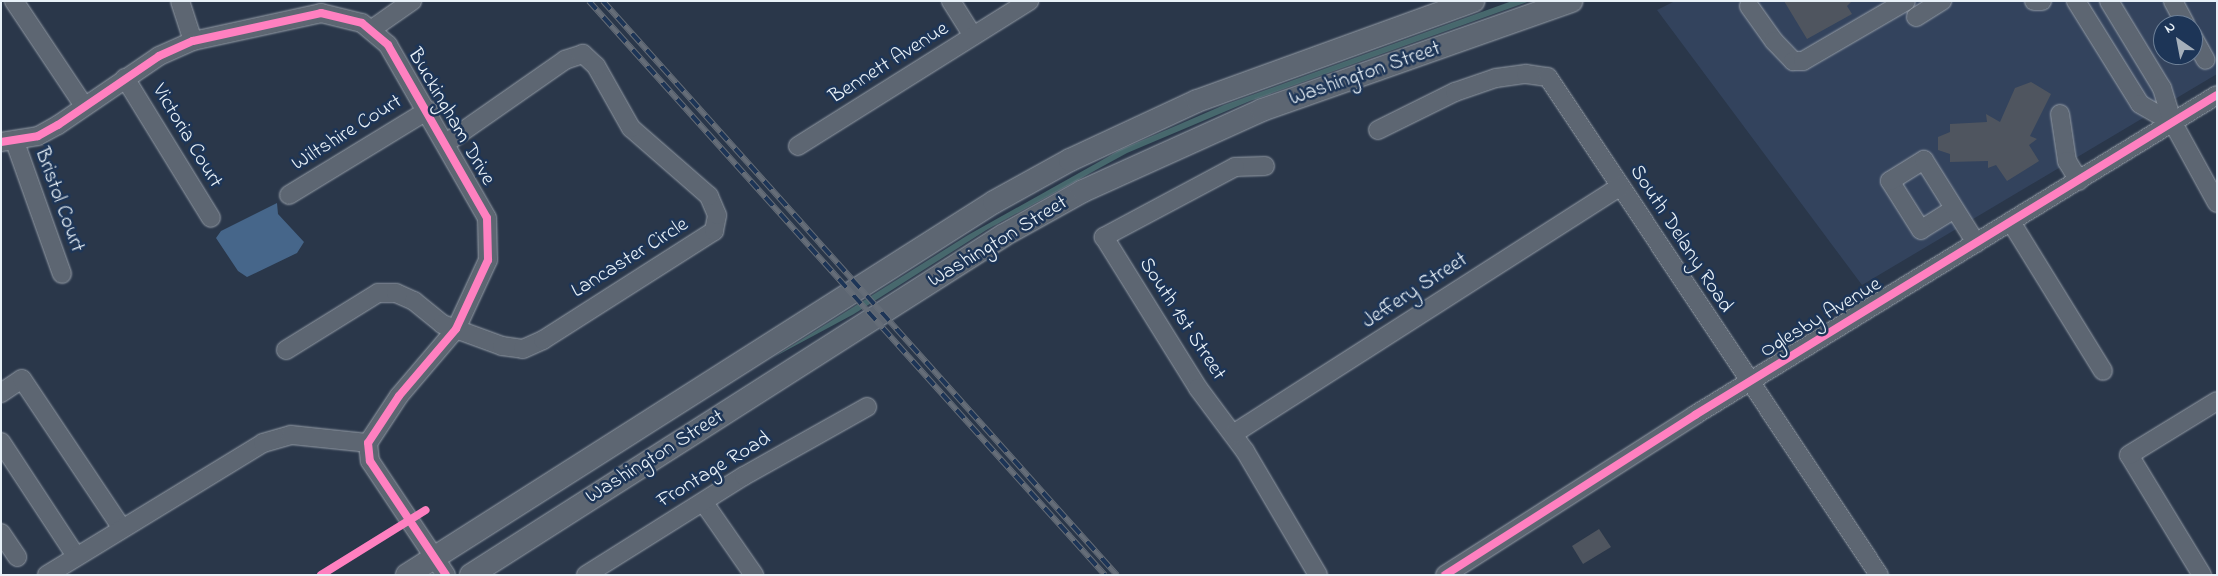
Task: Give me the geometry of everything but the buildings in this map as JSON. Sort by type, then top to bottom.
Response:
[{"type":"main road","name":"Washington Street","points":[[407,575],[440,566],[978,212],[1070,160],[1198,101],[1473,1]]},
{"type":"main road","name":"Washington Street","points":[[471,575],[988,246],[1083,191],[1262,110],[1571,1]]},
{"type":"street","points":[[14,1],[84,106]]},
{"type":"street","points":[[180,1],[193,41]]},
{"type":"street","points":[[372,29],[412,1]]},
{"type":"street","points":[[951,1],[973,36]]},
{"type":"street","name":"Bennett Avenue","points":[[798,146],[1029,1]]},
{"type":"street","points":[[1916,17],[1942,1]]},
{"type":"street","points":[[2034,1],[2042,1]]},
{"type":"street","points":[[2076,1],[2140,104],[2173,123]]},
{"type":"street","points":[[2109,1],[2162,88],[2173,123],[2217,203]]},
{"type":"street","points":[[2173,1],[2181,15]]},
{"type":"street","points":[[1749,6],[1774,42],[1793,60],[1803,60],[1895,4]]},
{"type":"street","name":"Buckingham Drive","points":[[8,142],[38,136],[159,56],[193,41],[335,7],[372,29],[388,45],[484,207],[490,249],[478,284],[456,329],[400,396],[368,443]]},
{"type":"street","name":"Lancaster Circle","points":[[446,143],[566,60],[583,54],[596,66],[631,128],[671,165],[692,178],[709,196],[717,215],[714,231],[701,242],[543,340],[522,349],[509,347],[456,329]]},
{"type":"street","points":[[2203,55],[2206,60]]},
{"type":"street","name":"South Delany Road","points":[[1378,130],[1455,92],[1496,78],[1526,74],[1548,78],[1877,574]]},
{"type":"street","name":"Victoria Court","points":[[125,78],[211,218]]},
{"type":"street","name":"Oglesby Avenue","points":[[1445,575],[1750,382],[2217,95]]},
{"type":"street","name":"Wiltshire Court","points":[[289,195],[428,110]]},
{"type":"street","points":[[2060,114],[2067,162],[2079,180]]},
{"type":"street","name":"Bristol Court","points":[[8,142],[62,274]]},
{"type":"street","name":"South 1st Street","points":[[1265,166],[1235,167],[1104,237],[1198,388],[1233,434],[1318,575]]},
{"type":"street","name":"Jeffery Street","points":[[1233,434],[1621,186]]},
{"type":"street","points":[[1954,209],[1976,243]]},
{"type":"street","points":[[2011,222],[2103,372]]},
{"type":"street","points":[[286,350],[378,293],[396,293],[456,329]]},
{"type":"street","points":[[1,393],[22,379],[121,527]]},
{"type":"street","points":[[2202,575],[2129,455],[2217,401]]},
{"type":"street","name":"Frontage Road","points":[[586,575],[867,407]]},
{"type":"street","points":[[47,575],[121,527],[263,443],[291,435],[368,443],[370,461],[440,566]]},
{"type":"street","points":[[1,442],[76,556]]},
{"type":"street","points":[[704,503],[754,575]]},
{"type":"street","points":[[1,533],[17,556]]},
{"type":"shaded area","points":[[1675,1],[2217,1],[2217,74],[1862,285],[1657,10]]},
{"type":"shaded area","points":[[277,203],[278,214],[304,242],[297,253],[247,277],[238,271],[216,238],[221,231]]},
{"type":"green space","points":[[1512,1],[1530,1],[1250,101],[1127,153],[988,229],[854,314],[774,357],[968,235],[1120,150],[1224,105]]},
{"type":"railway","points":[[589,1],[1105,575]]},
{"type":"railway","points":[[603,1],[1117,575]]},
{"type":"cycle path","points":[[1,142],[38,136],[58,125],[159,56],[193,41],[321,13],[362,23],[388,45],[487,218],[488,260],[456,329],[399,396],[368,443],[370,461],[446,575]]},
{"type":"cycle path","points":[[1445,575],[1695,415],[2217,95]]},
{"type":"cycle path","points":[[321,575],[426,510]]}]
